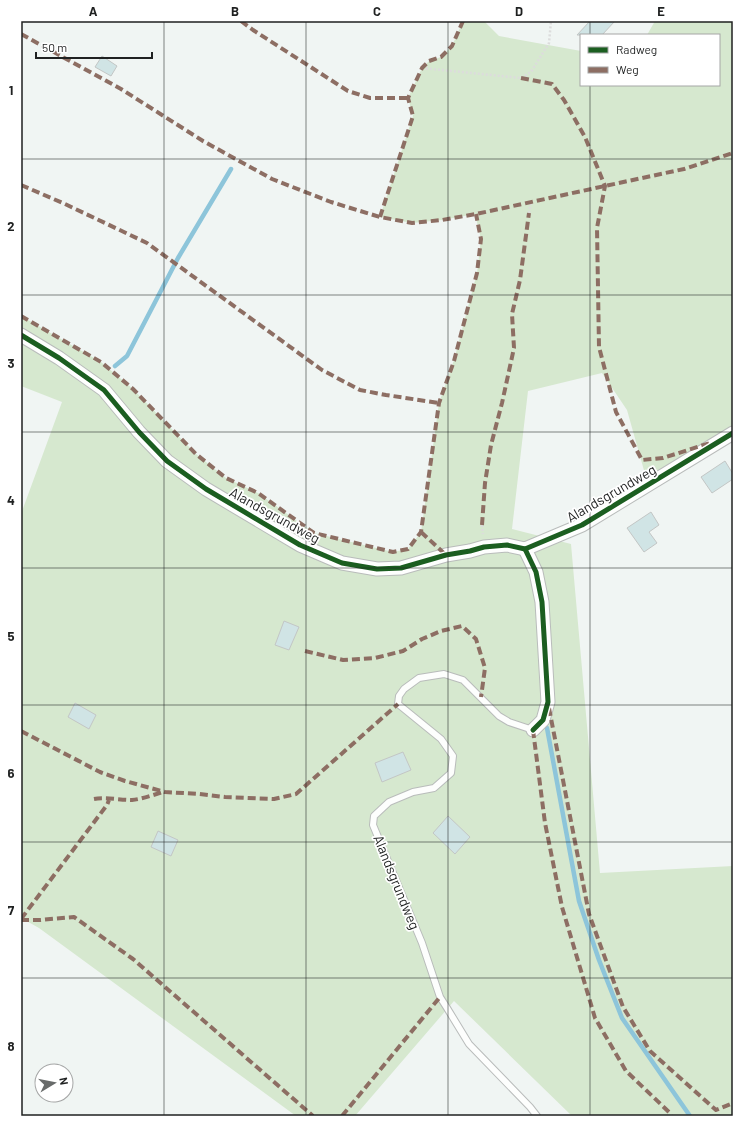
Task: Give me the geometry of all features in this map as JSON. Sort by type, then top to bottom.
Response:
[{"type":"street","name":"Alandsgrundweg","points":[[21,335],[58,358],[104,390],[139,432],[167,461],[206,489],[300,545],[342,562],[377,569],[401,568],[446,555],[484,547],[507,545],[525,549],[582,525],[733,433]]},
{"type":"street","points":[[525,549],[536,572],[542,602],[548,702],[543,720],[532,730]]},
{"type":"lane","name":"Alandsgrundweg","points":[[532,730],[509,722],[499,716],[463,680],[444,674],[419,678],[404,689],[399,696],[398,704],[441,739],[453,756],[451,773],[434,788],[413,792],[389,802],[374,816],[373,824],[422,943],[440,997],[446,1008],[469,1044],[530,1106],[537,1116]]},
{"type":"path","points":[[422,68],[520,78],[531,72],[549,43],[551,21]]},
{"type":"path","points":[[529,213],[531,202]]},
{"type":"green space","points":[[463,21],[484,21],[499,36],[580,51],[580,86],[720,86],[720,34],[648,34],[655,21],[733,21],[733,430],[647,481],[627,410],[602,373],[528,391],[512,529],[571,544],[600,873],[733,866],[733,1116],[572,1116],[454,1001],[355,1116],[296,1116],[39,928],[23,919],[21,920],[21,514],[62,402],[21,386],[21,316],[101,362],[133,389],[196,454],[226,478],[258,493],[314,533],[393,552],[408,549],[421,532],[439,403],[454,360],[477,273],[481,239],[475,214],[442,220],[412,223],[380,217],[413,116],[408,98],[422,68],[429,61],[441,57],[452,46]]},
{"type":"building","points":[[590,21],[615,21],[603,34],[577,35]]},
{"type":"building","points":[[102,56],[117,66],[111,76],[95,67]]},
{"type":"building","points":[[725,461],[733,474],[733,479],[712,493],[701,477]]},
{"type":"building","points":[[651,512],[659,525],[649,532],[657,543],[644,552],[627,528]]},
{"type":"building","points":[[284,621],[299,627],[289,650],[275,645]]},
{"type":"building","points":[[75,703],[96,715],[89,729],[68,717]]},
{"type":"building","points":[[403,752],[411,770],[382,782],[375,763]]},
{"type":"building","points":[[448,816],[470,837],[455,854],[433,833]]},
{"type":"building","points":[[158,831],[178,840],[171,856],[151,847]]},
{"type":"waterway","points":[[115,366],[127,356],[178,258],[231,169]]},
{"type":"waterway","points":[[547,728],[579,901],[599,960],[622,1018],[690,1116]]},
{"type":"marked path","points":[[241,21],[348,91],[370,98],[408,98]]},
{"type":"marked path","points":[[380,217],[413,116],[408,98],[422,68],[429,61],[441,57],[452,46],[463,21]]},
{"type":"marked path","points":[[21,34],[121,89],[203,141],[272,179],[331,202],[380,217],[412,223],[442,220],[476,214],[684,169],[733,153]]},
{"type":"marked path","points":[[521,78],[552,84],[564,100],[585,137],[605,186],[597,228],[599,347],[616,412],[642,460],[663,458],[710,443]]},
{"type":"marked path","points":[[21,185],[147,243],[322,370],[360,390],[439,403]]},
{"type":"marked path","points":[[482,525],[485,483],[491,445],[514,348],[512,314],[520,280],[529,213]]},
{"type":"marked path","points":[[21,316],[101,362],[133,389],[196,454],[226,478],[258,493],[314,533],[393,552],[408,549],[421,532],[439,403],[454,361],[477,273],[481,239],[476,214]]},
{"type":"marked path","points":[[421,532],[446,555]]},
{"type":"marked path","points":[[305,651],[343,660],[375,658],[403,651],[422,639],[441,631],[462,626],[476,639],[485,668],[481,697]]},
{"type":"marked path","points":[[21,731],[100,772],[125,781],[165,792],[274,799],[296,794],[398,704]]},
{"type":"marked path","points":[[549,708],[589,914],[623,1007],[650,1051],[716,1110],[733,1103]]},
{"type":"marked path","points":[[533,730],[545,823],[562,907],[595,1018],[626,1071],[670,1113],[671,1116]]},
{"type":"marked path","points":[[94,799],[108,798],[132,800],[163,792]]},
{"type":"marked path","points":[[21,919],[107,805],[109,800]]},
{"type":"marked path","points":[[21,920],[74,917],[133,959],[313,1116]]},
{"type":"marked path","points":[[342,1116],[440,997]]},
{"type":"cycle path","points":[[21,335],[59,358],[104,390],[139,432],[167,461],[206,489],[300,545],[342,563],[377,569],[401,568],[446,555],[484,547],[507,545],[525,549],[582,525],[733,433]]},
{"type":"cycle path","points":[[525,549],[536,572],[542,602],[548,702],[543,720],[533,730]]}]
